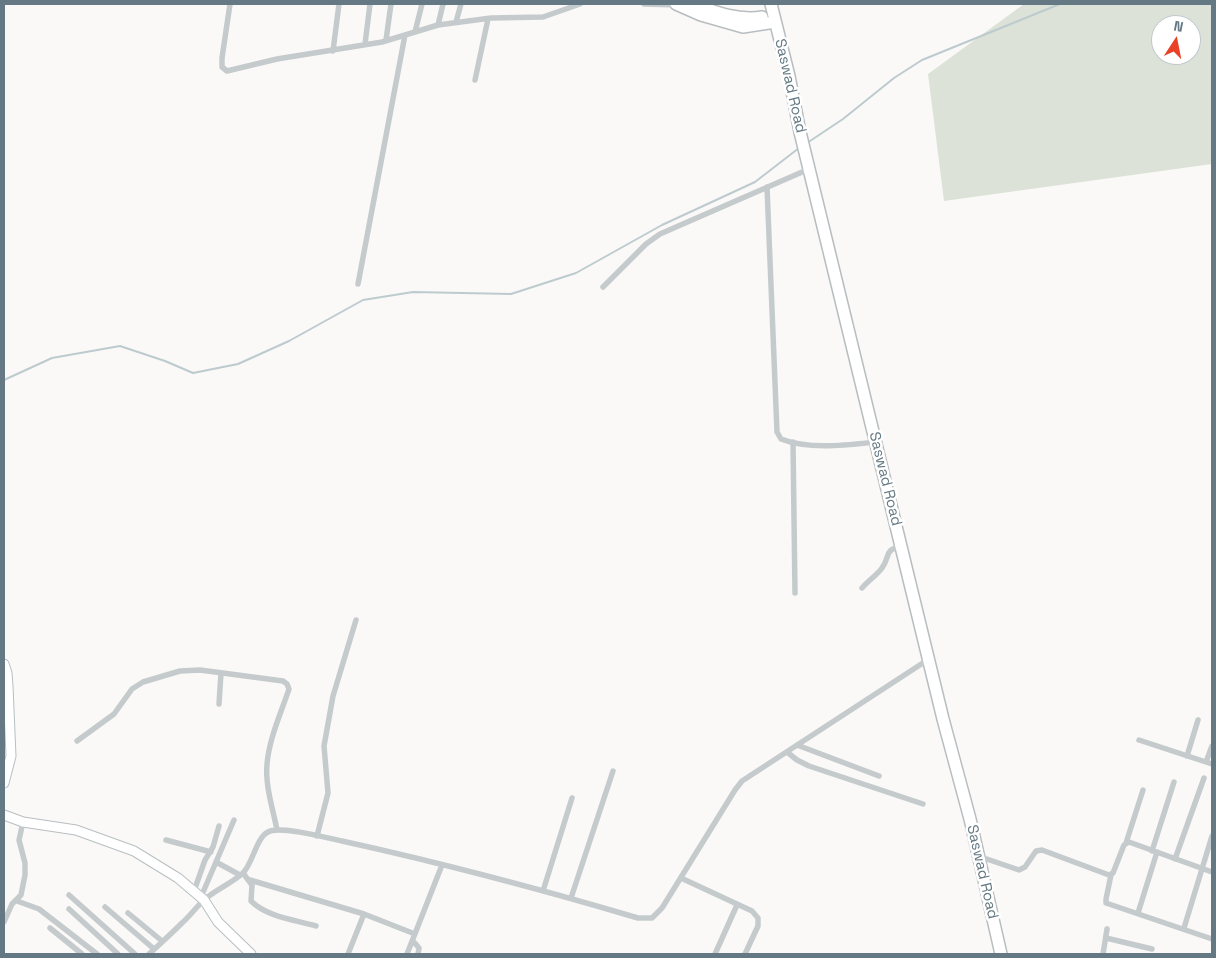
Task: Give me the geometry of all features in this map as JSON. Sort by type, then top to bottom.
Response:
[{"type":"highway","points":[[678,4],[701,16],[743,27],[773,13]]},
{"type":"highway","points":[[693,4],[718,13],[750,19],[773,13]]},
{"type":"highway","name":"Saswad Road","points":[[773,13],[789,76],[800,132],[1001,954]]},
{"type":"street","points":[[230,4],[222,58],[222,67],[227,71],[277,59],[333,51],[386,40],[456,22],[511,17],[537,18],[580,4]]},
{"type":"street","points":[[333,51],[339,4]]},
{"type":"street","points":[[365,44],[370,4]]},
{"type":"street","points":[[386,40],[391,4]]},
{"type":"street","points":[[415,32],[422,4]]},
{"type":"street","points":[[438,26],[443,4]]},
{"type":"street","points":[[456,22],[461,4]]},
{"type":"street","points":[[644,4],[678,4]]},
{"type":"street","points":[[475,80],[488,19]]},
{"type":"street","points":[[358,284],[405,35]]},
{"type":"street","points":[[603,287],[646,244],[660,234],[810,169]]},
{"type":"street","points":[[766,187],[777,432],[781,439],[793,442],[839,445],[876,442]]},
{"type":"street","points":[[793,442],[796,593]]},
{"type":"street","points":[[862,588],[883,567],[889,551],[902,546]]},
{"type":"street","points":[[317,836],[328,793],[323,753],[333,696],[356,620]]},
{"type":"street","points":[[200,896],[216,890],[242,874],[249,865],[262,837],[269,831],[277,830],[317,836],[442,865],[543,890],[638,918],[652,918],[662,908],[742,781],[929,659]]},
{"type":"street","points":[[4,664],[8,686],[7,755],[4,780]]},
{"type":"street","points":[[77,741],[114,714],[132,689],[143,682],[180,671],[200,670],[283,681],[289,689],[269,748],[267,764],[267,777],[277,830]]},
{"type":"street","points":[[219,704],[221,673]]},
{"type":"street","points":[[1187,756],[1198,720]]},
{"type":"street","points":[[1139,740],[1209,763],[1212,746]]},
{"type":"street","points":[[797,745],[879,776]]},
{"type":"street","points":[[787,752],[809,766],[923,804]]},
{"type":"street","points":[[571,898],[613,770]]},
{"type":"street","points":[[1175,858],[1204,778]]},
{"type":"street","points":[[1138,913],[1174,782]]},
{"type":"street","points":[[1143,790],[1126,843],[1111,875],[1106,903],[1212,939]]},
{"type":"street","points":[[543,890],[572,798]]},
{"type":"street","points":[[4,815],[23,822],[76,830],[134,851],[178,878],[200,896],[239,950],[251,954]]},
{"type":"street","points":[[149,954],[183,922],[200,896],[234,820]]},
{"type":"street","points":[[4,922],[12,904],[21,895],[25,876],[25,863],[19,840],[23,822]]},
{"type":"street","points":[[200,896],[205,860],[211,852],[219,826]]},
{"type":"street","points":[[1184,928],[1212,836]]},
{"type":"street","points":[[166,840],[211,852]]},
{"type":"street","points":[[1126,843],[1130,842],[1212,872]]},
{"type":"street","points":[[978,856],[1019,870],[1025,867],[1036,850],[1042,850],[1111,875]]},
{"type":"street","points":[[216,862],[242,874],[250,880],[364,914],[414,938],[419,948],[418,954]]},
{"type":"street","points":[[408,954],[442,865]]},
{"type":"street","points":[[681,878],[737,904],[752,912],[758,918],[758,926],[745,954]]},
{"type":"street","points":[[250,880],[252,885],[251,901],[254,904],[269,913],[316,926]]},
{"type":"street","points":[[69,895],[135,954]]},
{"type":"street","points":[[16,900],[40,909],[97,954]]},
{"type":"street","points":[[715,954],[737,904]]},
{"type":"street","points":[[105,907],[154,949]]},
{"type":"street","points":[[69,908],[118,954]]},
{"type":"street","points":[[128,913],[162,942]]},
{"type":"street","points":[[348,954],[364,914]]},
{"type":"street","points":[[50,928],[82,954]]},
{"type":"street","points":[[1102,954],[1107,929]]},
{"type":"street","points":[[1106,938],[1152,949]]},
{"type":"shaded area","points":[[1024,4],[1212,4],[1212,164],[944,201],[928,74]]},
{"type":"waterway","points":[[807,143],[843,119],[894,78],[922,60],[1060,4]]},
{"type":"waterway","points":[[4,380],[52,358],[120,346],[165,361],[193,373],[238,364],[289,341],[363,300],[413,292],[511,294],[576,273],[662,225],[755,182],[799,148]]}]
